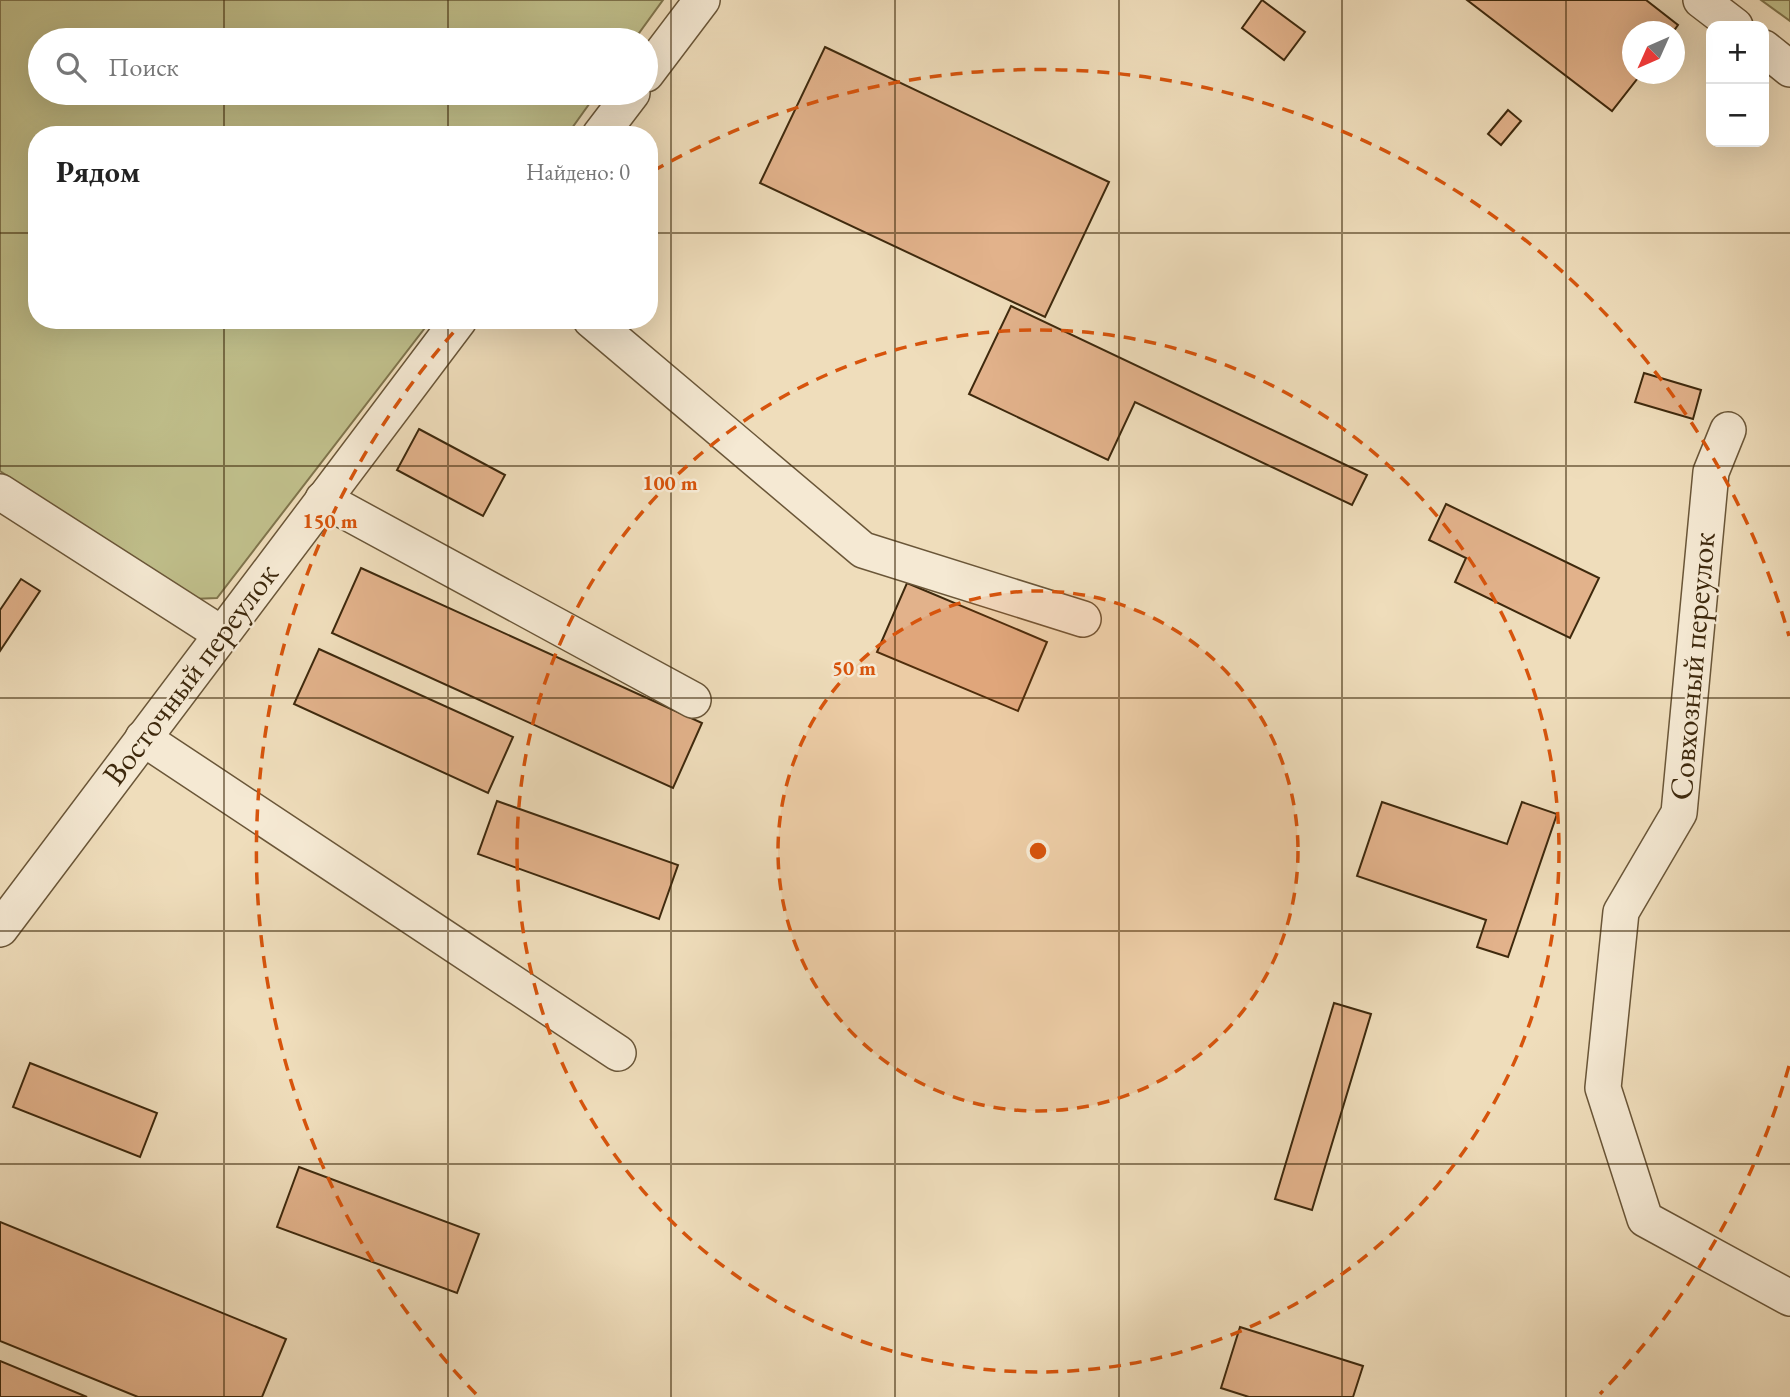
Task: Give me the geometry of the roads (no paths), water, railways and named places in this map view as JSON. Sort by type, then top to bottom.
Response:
[{"type":"street","points":[[658,58],[702,0]]},
{"type":"street","points":[[1701,0],[1728,21]]},
{"type":"street","points":[[1769,52],[1790,69]]},
{"type":"street","points":[[607,126],[623,105]]},
{"type":"street","name":"Восточный переулок","points":[[0,929],[220,633],[452,329]]},
{"type":"street","points":[[602,329],[863,550],[1083,619]]},
{"type":"street","name":"Совхозный переулок","points":[[1728,430],[1711,472],[1679,814],[1621,912],[1604,1088],[1645,1219],[1790,1298]]},
{"type":"street","points":[[0,492],[220,633]]},
{"type":"street","points":[[323,499],[693,700]]},
{"type":"street","points":[[143,737],[618,1054]]}]
